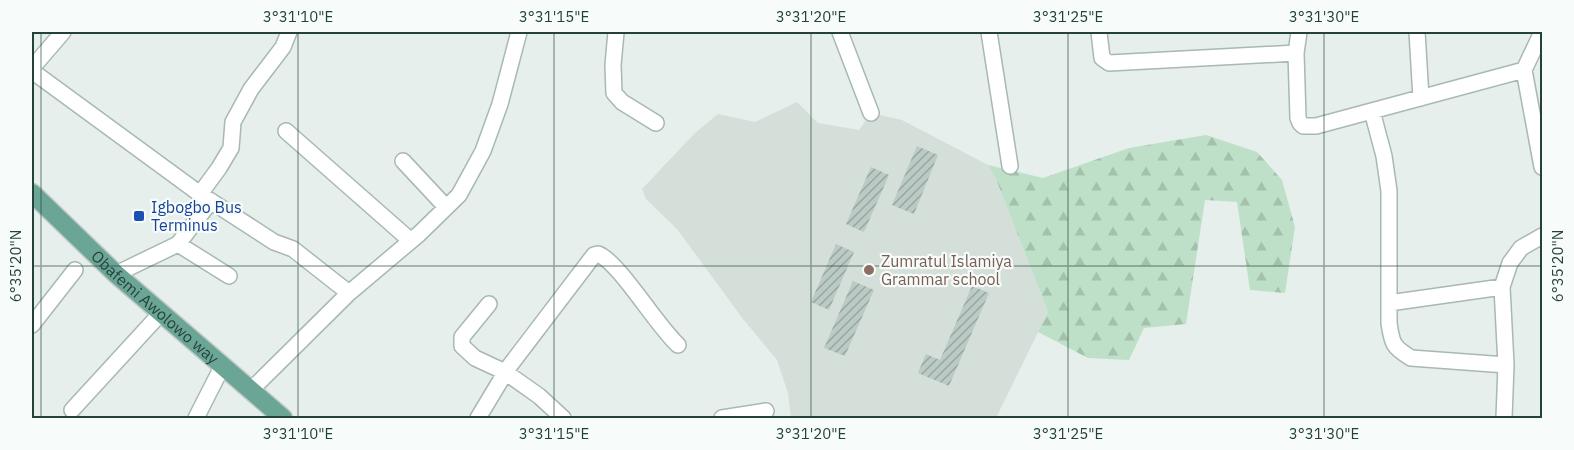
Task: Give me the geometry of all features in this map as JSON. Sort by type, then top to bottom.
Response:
[{"type":"main road","name":"Obafemi Awolowo way","points":[[32,193],[116,274],[283,418]]},
{"type":"street","points":[[63,32],[32,69],[205,198],[274,242],[293,249],[349,293]]},
{"type":"street","points":[[116,274],[178,244],[231,148],[233,122],[251,89],[283,47],[289,32]]},
{"type":"street","points":[[251,390],[349,293],[411,241],[459,195],[483,151],[500,104],[519,32]]},
{"type":"street","points":[[616,32],[613,65],[614,93],[622,102],[656,123]]},
{"type":"street","points":[[840,32],[870,113]]},
{"type":"street","points":[[988,32],[1010,166]]},
{"type":"street","points":[[1099,32],[1102,58],[1109,63],[1296,53]]},
{"type":"street","points":[[1299,32],[1296,53],[1300,123],[1303,126],[1316,126],[1524,70]]},
{"type":"street","points":[[1417,32],[1421,98]]},
{"type":"street","points":[[1542,32],[1524,70],[1542,167]]},
{"type":"street","points":[[1372,111],[1384,156],[1389,190],[1389,303],[1392,343],[1398,351],[1411,358],[1506,365]]},
{"type":"street","points":[[286,131],[411,241]]},
{"type":"street","points":[[404,161],[446,206]]},
{"type":"street","points":[[1504,418],[1506,365],[1502,287],[1510,263],[1521,248],[1542,236]]},
{"type":"street","points":[[178,244],[229,276]]},
{"type":"street","points":[[478,418],[505,372],[594,255],[598,254],[612,264],[665,334],[678,345]]},
{"type":"street","points":[[32,325],[75,270]]},
{"type":"street","points":[[1389,303],[1502,287]]},
{"type":"street","points":[[489,304],[462,337],[462,346],[475,358],[505,372],[539,396],[563,418]]},
{"type":"street","points":[[72,410],[161,313]]},
{"type":"street","points":[[196,418],[223,366]]},
{"type":"street","points":[[722,418],[766,411]]},
{"type":"shaded area","name":"Zumratul Islamiya Grammar school","points":[[797,102],[818,123],[859,130],[871,113],[902,120],[988,165],[996,179],[1048,312],[996,418],[791,418],[788,393],[777,360],[743,319],[677,229],[646,199],[642,189],[695,133],[718,114],[755,122]]},
{"type":"green space","points":[[1206,135],[1257,152],[1282,180],[1295,227],[1285,293],[1250,290],[1237,202],[1205,200],[1186,324],[1144,328],[1129,360],[1088,358],[1038,332],[1048,312],[996,179],[988,165],[1043,178],[1129,148]]},
{"type":"building","points":[[917,146],[938,155],[914,214],[892,205]]},
{"type":"building","points":[[871,167],[889,175],[864,232],[846,224]]},
{"type":"building","points":[[836,244],[854,252],[829,310],[811,302]]},
{"type":"building","points":[[853,281],[874,290],[845,356],[824,348]]},
{"type":"building","points":[[972,286],[989,293],[949,386],[918,373],[926,354],[940,360]]},
{"type":"place","name":"Igbogbo Bus Terminus","points":[[139,216]]},
{"type":"place","name":"Zumratul Islamiya Grammar school","points":[[869,270]]}]
